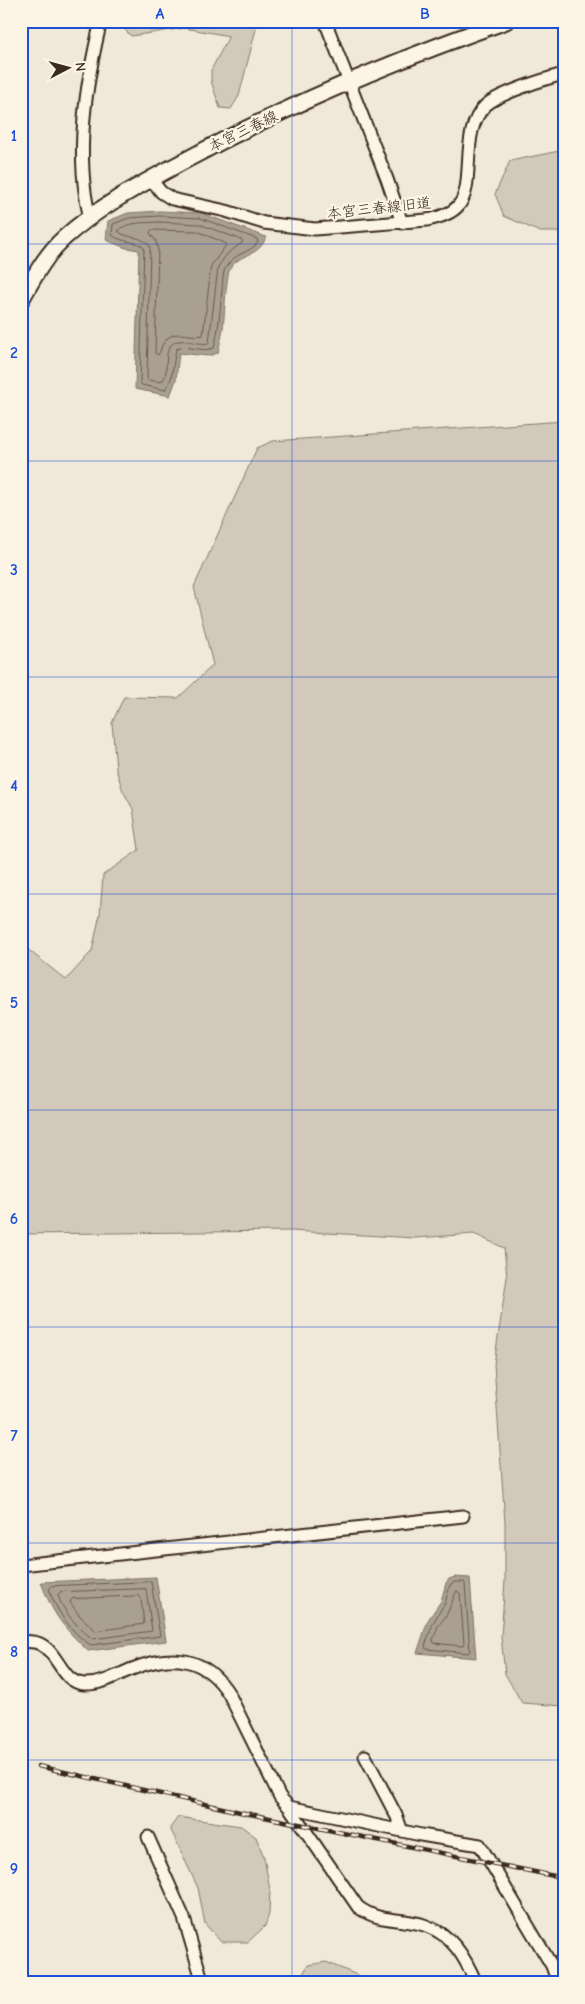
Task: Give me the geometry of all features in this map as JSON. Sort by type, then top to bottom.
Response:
[{"type":"main road","name":"本宮三春線","points":[[21,300],[51,252],[64,238],[112,201],[225,139],[348,82],[439,45],[506,21]]},
{"type":"street","points":[[90,218],[84,179],[83,144],[89,82],[101,21]]},
{"type":"street","points":[[325,21],[387,179],[402,223]]},
{"type":"street","name":"本宮三春線旧道","points":[[151,179],[161,192],[172,199],[264,223],[315,229],[402,223],[439,217],[458,206],[463,196],[473,124],[486,105],[496,98],[546,78],[564,74]]},
{"type":"street","points":[[21,1565],[463,1516]]},
{"type":"street","points":[[21,1641],[39,1643],[49,1650],[68,1676],[85,1684],[96,1683],[134,1668],[164,1660],[186,1661],[209,1670],[229,1694],[280,1797],[289,1807],[358,1907],[369,1915],[390,1920],[424,1924],[444,1935],[454,1943],[466,1959],[476,1983]]},
{"type":"street","points":[[365,1756],[397,1817],[401,1829]]},
{"type":"street","points":[[289,1807],[401,1829],[421,1835],[480,1845],[552,1966],[558,1982]]},
{"type":"street","points":[[148,1837],[184,1918],[203,1983]]},
{"type":"street","points":[[558,1982],[564,1970]]},
{"type":"shaded area","points":[[120,21],[258,21],[239,96],[231,109],[220,108],[211,81],[211,70],[229,36],[185,28],[131,36],[122,27]]},
{"type":"shaded area","points":[[564,150],[564,232],[540,232],[504,216],[495,194],[510,161]]},
{"type":"shaded area","points":[[564,421],[564,1706],[522,1703],[505,1674],[501,1637],[505,1580],[505,1523],[494,1364],[507,1277],[504,1248],[474,1234],[415,1238],[291,1231],[21,1234],[21,944],[66,980],[92,951],[100,914],[103,875],[139,850],[133,809],[123,791],[116,769],[112,723],[124,697],[178,698],[213,665],[194,587],[257,448],[273,441]]},
{"type":"shaded area","points":[[178,1817],[241,1826],[256,1837],[264,1857],[270,1890],[269,1914],[265,1926],[248,1942],[221,1942],[205,1924],[198,1888],[170,1828]]},
{"type":"shaded area","points":[[326,1962],[364,1978],[364,1983],[298,1983],[308,1965]]},
{"type":"water","points":[[160,211],[201,213],[266,237],[259,249],[234,263],[230,269],[218,353],[208,356],[179,353],[176,380],[170,396],[135,389],[139,250],[126,248],[106,240],[108,221],[128,213]]},
{"type":"water","points":[[156,1577],[166,1641],[88,1651],[60,1620],[41,1582]]},
{"type":"water","points":[[455,1577],[470,1578],[476,1658],[417,1653],[428,1620],[441,1601],[446,1583],[449,1579]]},
{"type":"railway","points":[[38,1766],[240,1812],[564,1878]]}]
